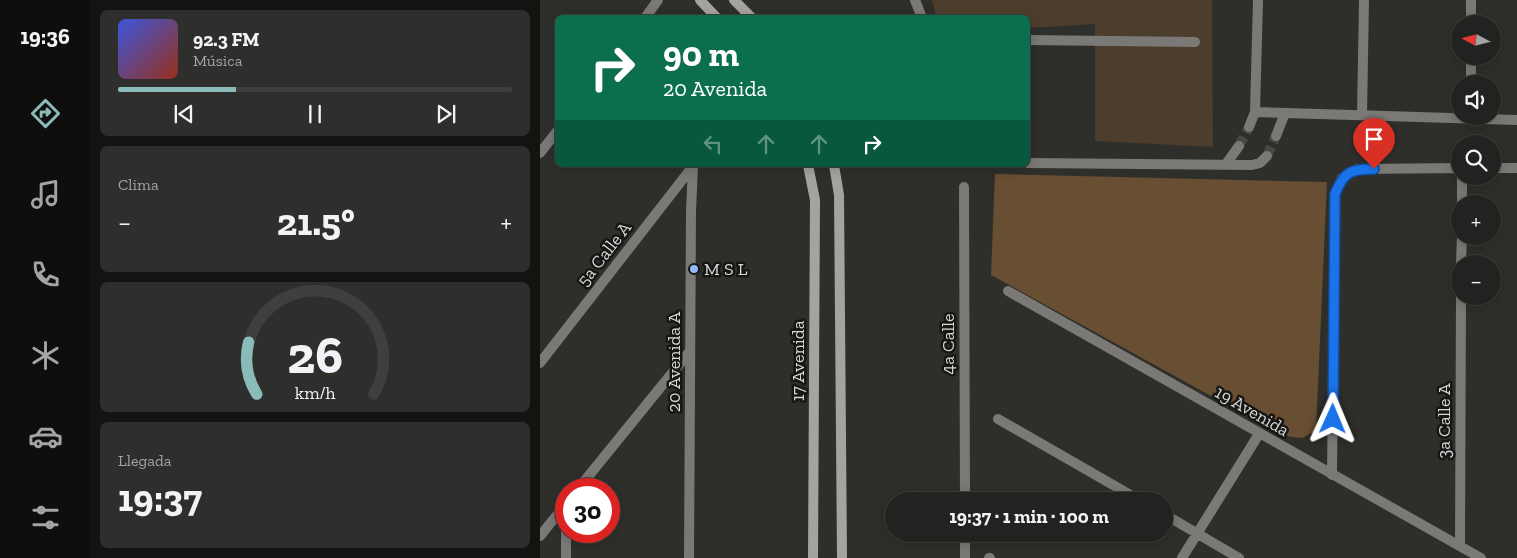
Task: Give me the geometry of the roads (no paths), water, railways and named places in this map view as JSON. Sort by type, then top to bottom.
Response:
[{"type":"main road","points":[[700,0],[714,15]]},
{"type":"main road","points":[[734,0],[749,15]]},
{"type":"main road","name":"17 Avenida","points":[[808,167],[815,200],[813,558]]},
{"type":"main road","points":[[834,167],[839,195],[842,558]]},
{"type":"street","points":[[647,15],[658,0]]},
{"type":"street","points":[[915,0],[921,15]]},
{"type":"street","points":[[1250,127],[1256,112],[1258,0]]},
{"type":"street","points":[[1362,115],[1364,0]]},
{"type":"street","points":[[1471,0],[1471,15]]},
{"type":"street","points":[[1030,40],[1195,42]]},
{"type":"street","points":[[1256,112],[1451,117]]},
{"type":"street","points":[[1276,136],[1285,113]]},
{"type":"street","points":[[1501,119],[1517,120]]},
{"type":"street","points":[[540,153],[555,134]]},
{"type":"street","points":[[1226,164],[1239,146]]},
{"type":"street","points":[[1030,163],[1256,164],[1267,156]]},
{"type":"street","name":"5a Calle A","points":[[540,363],[692,167]]},
{"type":"street","name":"20 Avenida A","points":[[689,558],[690,351],[694,167]]},
{"type":"street","points":[[1332,475],[1335,194],[1342,178],[1357,169],[1451,168]]},
{"type":"street","points":[[1501,168],[1517,168]]},
{"type":"street","name":"4a Calle","points":[[964,187],[965,492]]},
{"type":"street","name":"19 Avenida","points":[[1008,291],[1481,558]]},
{"type":"street","name":"3a Calle A","points":[[1460,546],[1461,305]]},
{"type":"street","points":[[587,478],[690,351]]},
{"type":"street","points":[[998,419],[1125,492]]},
{"type":"street","points":[[1182,558],[1259,434]]},
{"type":"street","points":[[540,536],[555,518]]},
{"type":"street","points":[[1173,519],[1239,558]]},
{"type":"street","points":[[965,542],[965,558]]},
{"type":"street","points":[[566,543],[566,558]]},
{"type":"tunnel","points":[[1239,146],[1249,127]]},
{"type":"tunnel","points":[[1267,156],[1276,136]]},
{"type":"place","name":"M S L","points":[[694,269]]}]
